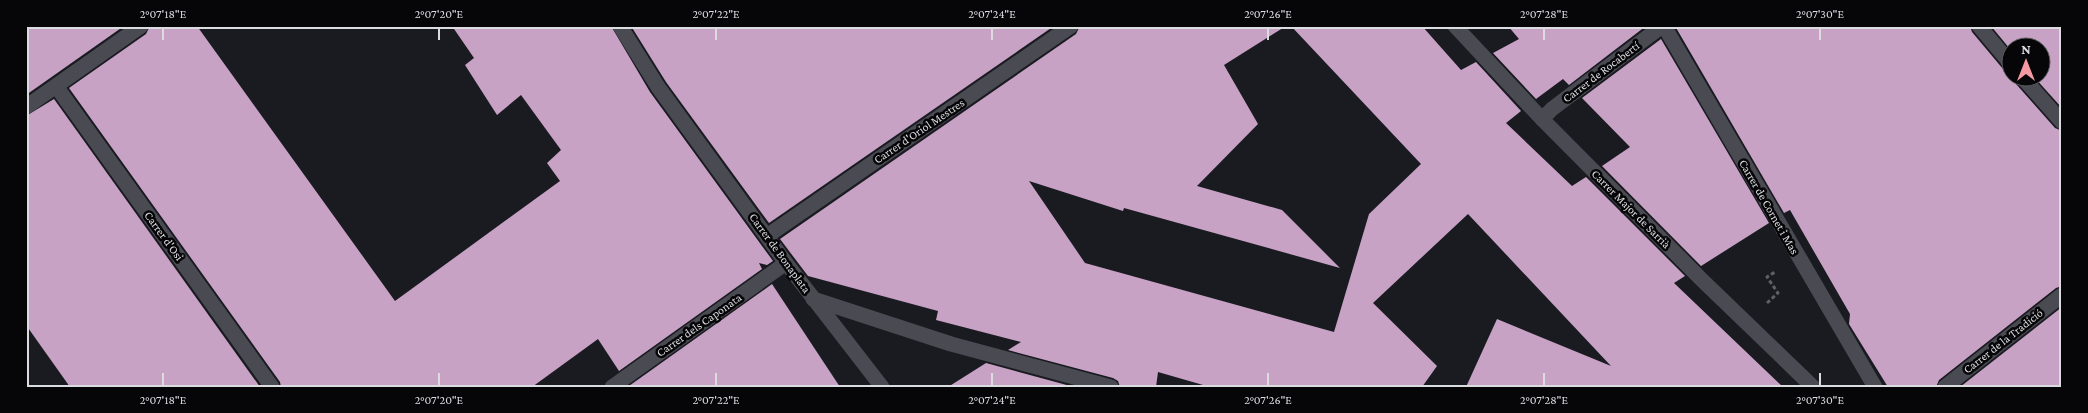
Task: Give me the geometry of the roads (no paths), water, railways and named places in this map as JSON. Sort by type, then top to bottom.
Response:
[{"type":"street","points":[[26,107],[141,26]]},
{"type":"street","name":"Carrer de Bonaplata","points":[[620,26],[658,87],[813,298],[951,344],[1111,387]]},
{"type":"street","name":"Carrer d'Oriol Mestres","points":[[767,236],[1072,26]]},
{"type":"street","name":"Carrer Major de Sarrià","points":[[1455,26],[1542,119],[1702,280],[1813,387]]},
{"type":"street","name":"Carrer de Rocabertí","points":[[1542,119],[1552,109],[1663,26]]},
{"type":"street","name":"Carrer de Cornet i Mas","points":[[1663,26],[1875,387]]},
{"type":"street","points":[[1979,26],[2000,51]]},
{"type":"street","name":"Carrer d'Osi","points":[[56,86],[272,387]]},
{"type":"street","points":[[2032,88],[2062,122]]},
{"type":"street","name":"Carrer dels Caponata","points":[[612,387],[786,263]]},
{"type":"street","name":"Carrer de la Tradició","points":[[1944,387],[2062,295]]},
{"type":"street","points":[[813,298],[882,387]]}]
